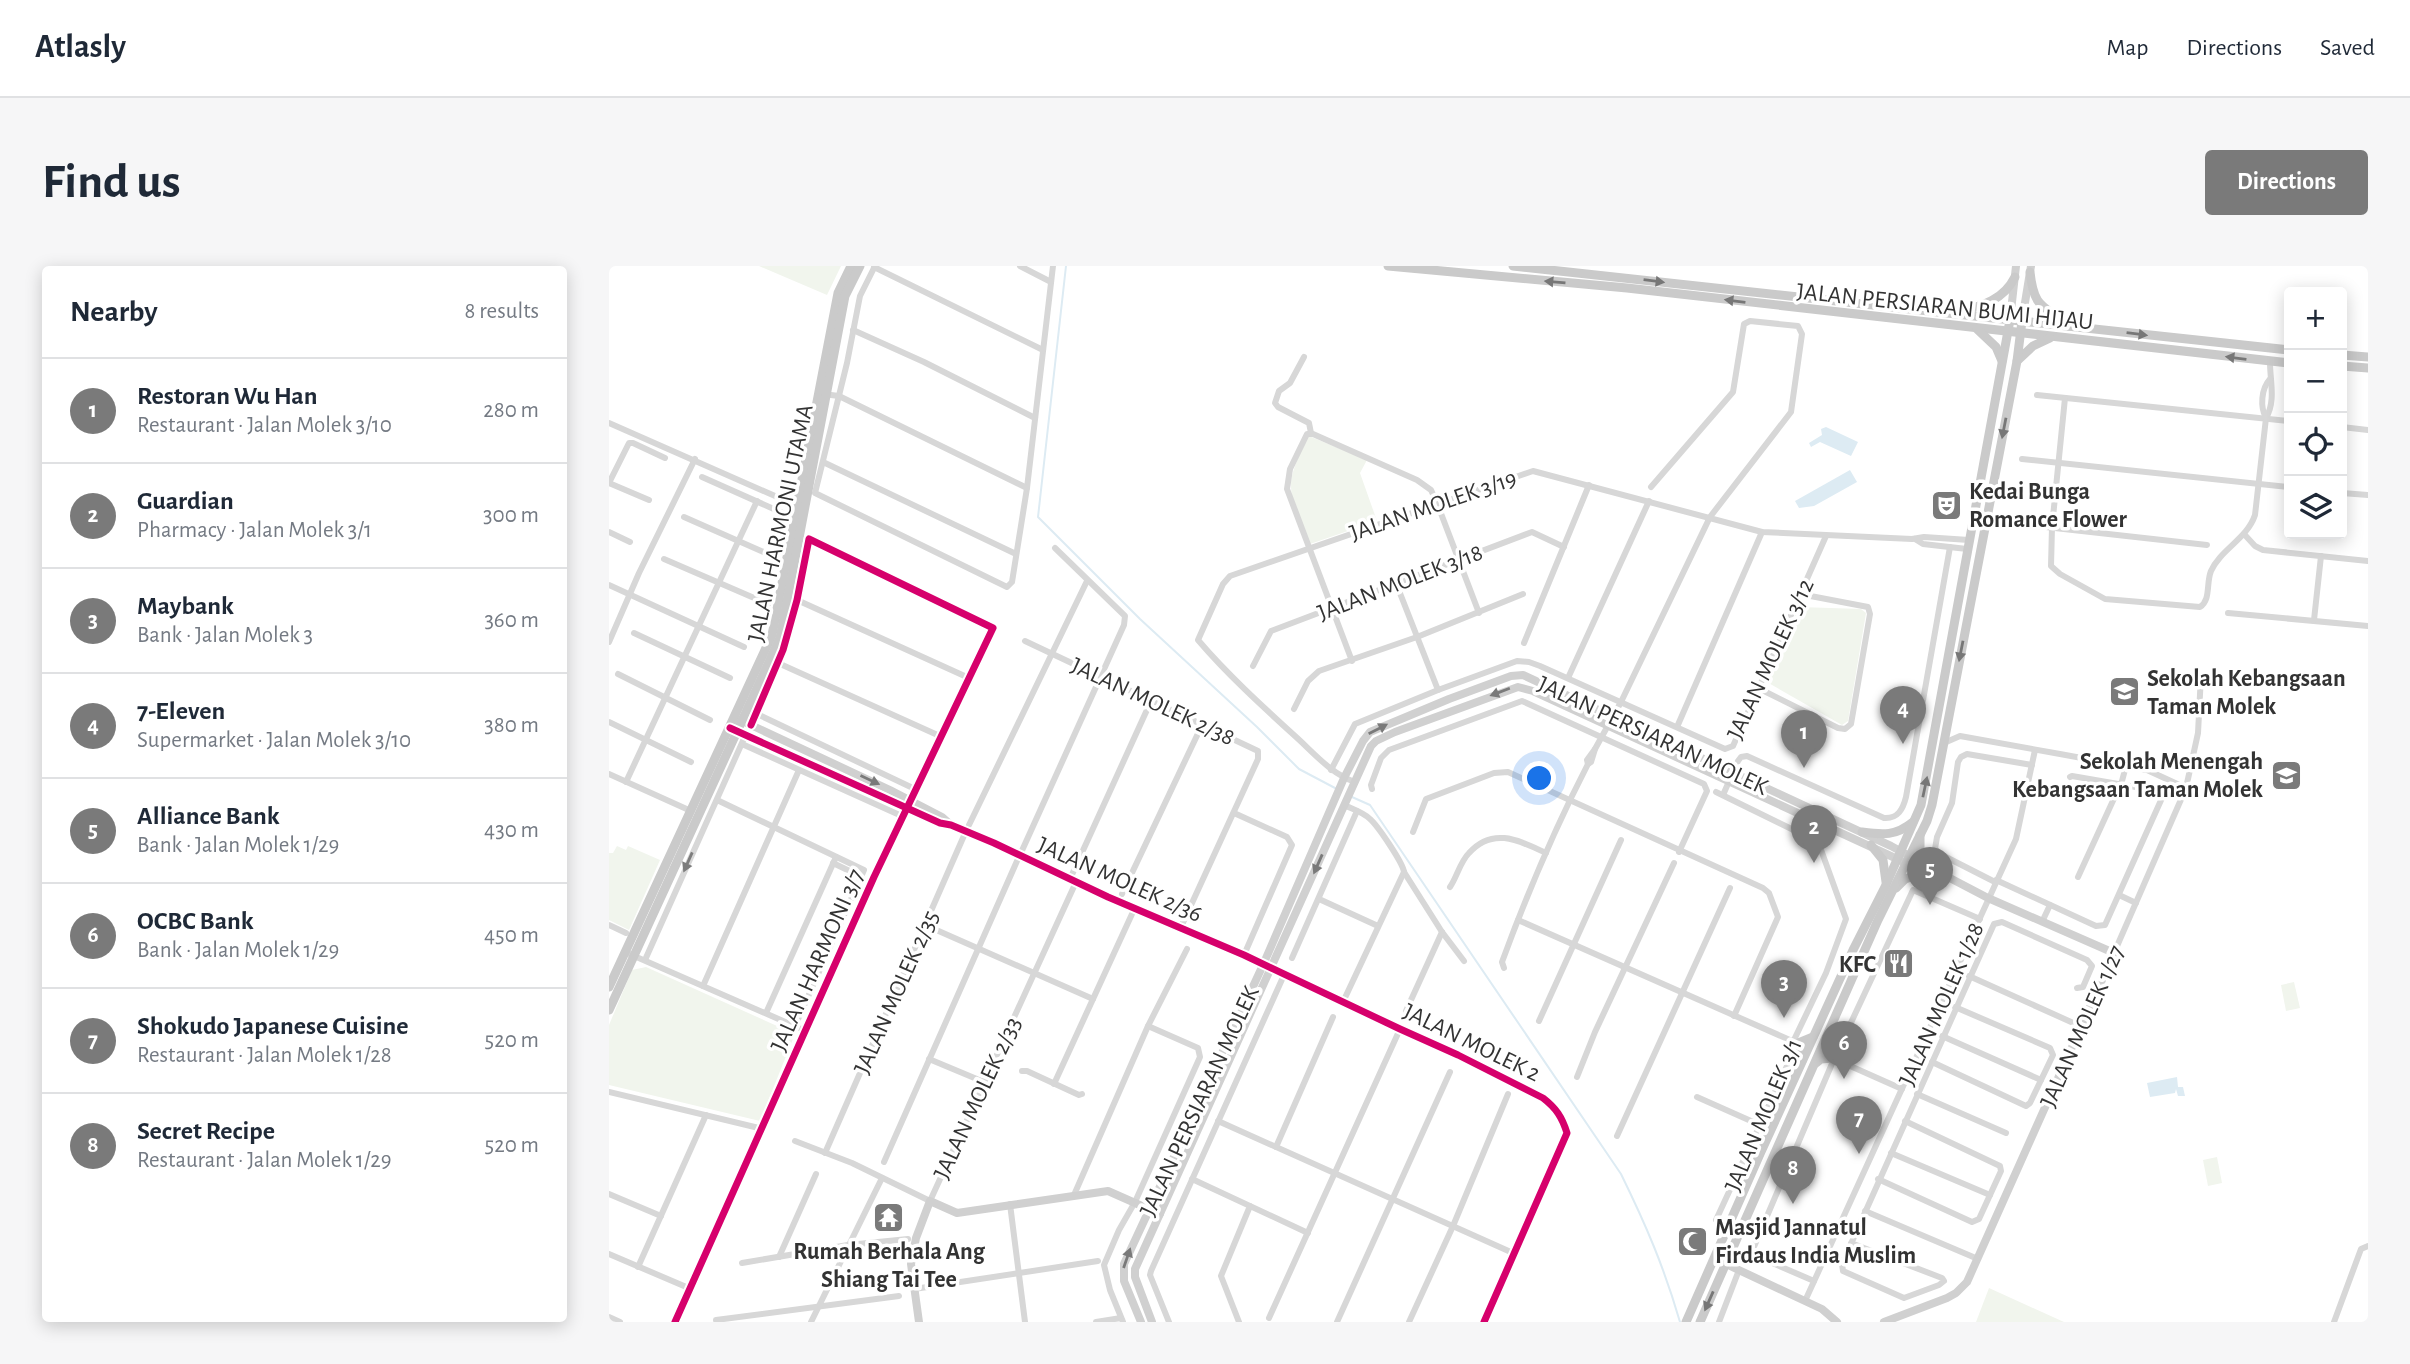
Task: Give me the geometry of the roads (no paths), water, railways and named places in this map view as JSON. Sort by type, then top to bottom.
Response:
[{"type":"main road","name":"JALAN HARMONI UTAMA","points":[[828,393],[838,293],[851,266]]},
{"type":"main road","name":"JALAN HARMONI UTAMA","points":[[609,988],[629,954],[738,731],[738,719],[772,635],[828,393],[845,296],[860,266]]},
{"type":"main road","name":"JALAN PERSIARAN BUMI HIJAU","points":[[1388,266],[1696,296],[2284,363]]},
{"type":"main road","name":"JALAN PERSIARAN BUMI HIJAU","points":[[1513,266],[2284,350]]},
{"type":"main road","points":[[1904,857],[1925,787],[2003,363],[2016,266]]},
{"type":"main road","points":[[1700,1322],[1826,1039],[1888,890],[1904,857],[1920,833],[1932,805],[2017,361],[2030,269]]},
{"type":"main road","points":[[2030,269],[2034,295],[2039,303],[2069,326]]},
{"type":"main road","points":[[1951,315],[1998,299],[2010,288],[2015,278]]},
{"type":"main road","points":[[1696,296],[1701,293],[1699,286]]},
{"type":"main road","points":[[1773,306],[1776,294]]},
{"type":"main road","points":[[1975,328],[1996,347],[2003,363]]},
{"type":"main road","points":[[2017,361],[2032,346],[2055,336]]},
{"type":"main road","points":[[2234,344],[2269,352],[2270,362]]},
{"type":"main road","points":[[2270,362],[2275,354],[2284,352]]},
{"type":"main road","points":[[2347,355],[2368,357]]},
{"type":"main road","points":[[2347,366],[2368,368]]},
{"type":"main road","name":"JALAN HARMONI UTAMA","points":[[738,719],[751,712],[780,638],[800,507]]},
{"type":"main road","name":"JALAN PERSIARAN MOLEK","points":[[1152,1322],[1135,1277],[1135,1269],[1267,967],[1342,781],[1370,732],[1448,699],[1518,675],[1527,677],[1862,832],[1904,857]]},
{"type":"main road","name":"JALAN PERSIARAN MOLEK","points":[[1140,1322],[1124,1281],[1123,1264],[1368,751],[1376,741],[1513,687],[1533,691],[2114,953]]},
{"type":"main road","name":"JALAN MOLEK 2/36","points":[[738,719],[908,809]]},
{"type":"main road","name":"JALAN HARMONI UTAMA","points":[[609,1010],[629,954],[691,811],[738,731]]},
{"type":"main road","name":"JALAN MOLEK 2/36","points":[[738,731],[940,823],[967,828],[1018,858],[1181,927],[1267,967]]},
{"type":"main road","points":[[1862,832],[1892,834],[1903,830],[1915,820]]},
{"type":"main road","points":[[1686,1322],[1862,931],[1888,890],[1928,868],[1920,850],[1920,833]]},
{"type":"main road","points":[[1871,845],[1885,866],[1888,890]]},
{"type":"main road","name":"JALAN MOLEK 1/27","points":[[1884,1322],[1956,1293],[1967,1282],[2114,953]]},
{"type":"main road","name":"JALAN MOLEK 2","points":[[1267,967],[1458,1055],[1543,1098],[1555,1107],[1563,1119],[1567,1133],[1484,1322]]},
{"type":"main road","points":[[1802,1062],[1794,1043],[1814,1037]]},
{"type":"main road","points":[[1808,1048],[1826,1039]]},
{"type":"main road","points":[[1826,1039],[1825,1047],[1833,1059]]},
{"type":"main road","points":[[1802,1062],[1819,1053]]},
{"type":"main road","points":[[1815,1064],[1821,1059],[1833,1059]]},
{"type":"main road","points":[[930,1201],[957,1213],[1108,1191],[1160,1214]]},
{"type":"main road","name":"JALAN MOLEK 2/33","points":[[919,1322],[911,1264],[916,1238],[930,1201]]},
{"type":"main road","points":[[1726,1264],[1822,1309],[1837,1322]]},
{"type":"street","points":[[1020,266],[1051,282]]},
{"type":"street","points":[[1043,350],[874,267],[860,296],[853,330],[828,393],[823,462],[815,494],[1007,587],[1012,582],[1027,488],[1053,266]]},
{"type":"street","points":[[1504,968],[1502,961],[1518,920],[1569,801],[1588,764],[1587,760],[1614,716],[1710,517],[1791,412],[1801,329],[1798,326],[1751,321],[1744,324],[1733,392],[1651,487]]},
{"type":"street","points":[[853,330],[1035,418]]},
{"type":"street","points":[[1304,357],[1290,383],[1279,391],[1275,403],[1309,423],[1311,433]]},
{"type":"street","points":[[2065,398],[2052,527],[2051,566],[2060,574],[2105,599],[2203,606],[2211,570],[2244,534],[2255,515],[2266,418],[2262,411],[2264,390],[2270,379],[2270,362]]},
{"type":"street","points":[[828,393],[1027,488]]},
{"type":"street","points":[[2037,395],[2284,420]]},
{"type":"street","points":[[609,423],[800,507]]},
{"type":"street","points":[[2347,428],[2368,430]]},
{"type":"street","points":[[1311,433],[1417,480],[1431,490],[1479,613]]},
{"type":"street","points":[[1311,433],[1307,434],[1299,447],[1290,470],[1287,489],[1352,661]]},
{"type":"street","points":[[649,500],[609,483],[625,446],[629,443],[665,458]]},
{"type":"street","points":[[609,642],[695,459]]},
{"type":"street","points":[[2022,459],[2284,487]]},
{"type":"street","points":[[823,462],[1016,554]]},
{"type":"street","name":"JALAN MOLEK 3/19","points":[[1331,770],[1263,708],[1198,640],[1223,584],[1230,576],[1534,471],[1762,532],[1826,537],[1924,537],[1968,545]]},
{"type":"street","points":[[702,477],[785,514]]},
{"type":"street","points":[[1524,643],[1589,485]]},
{"type":"street","points":[[2347,493],[2368,495]]},
{"type":"street","points":[[627,782],[757,501]]},
{"type":"street","points":[[1569,678],[1649,501]]},
{"type":"street","points":[[684,517],[777,558]]},
{"type":"street","points":[[2010,523],[2207,545]]},
{"type":"street","points":[[609,532],[630,542]]},
{"type":"street","name":"JALAN MOLEK 3/18","points":[[1253,666],[1271,631],[1396,583],[1532,532],[1564,547]]},
{"type":"street","points":[[1677,727],[1762,532]]},
{"type":"street","points":[[2244,534],[2263,550],[2368,561]]},
{"type":"street","name":"JALAN MOLEK 3/12","points":[[1331,770],[1355,724],[1517,661],[1529,662],[1569,678],[1725,749],[1730,748],[1826,537]]},
{"type":"street","name":"JALAN MOLEK 3/19","points":[[1915,539],[1923,544],[1950,547],[1968,545]]},
{"type":"street","name":"JALAN HARMONI 3/7","points":[[675,1322],[874,877],[993,628],[810,540],[797,600]]},
{"type":"street","points":[[1729,781],[1741,757],[1747,757],[1884,818],[1900,813],[1906,797],[1950,547]]},
{"type":"street","points":[[884,1161],[1124,625],[1125,616],[1055,548]]},
{"type":"street","points":[[2314,620],[2321,556]]},
{"type":"street","points":[[664,559],[768,604]]},
{"type":"street","name":"JALAN MOLEK 2/35","points":[[825,1153],[967,828],[1087,581]]},
{"type":"street","points":[[1396,583],[1438,690]]},
{"type":"street","points":[[609,585],[744,647]]},
{"type":"street","points":[[1294,709],[1312,675],[1524,594]]},
{"type":"street","points":[[1758,688],[1838,729],[1845,729],[1851,724],[1870,614],[1868,607],[1800,594]]},
{"type":"street","points":[[751,725],[751,712],[778,663],[797,600],[969,677]]},
{"type":"street","points":[[2228,613],[2368,626]]},
{"type":"street","points":[[633,633],[730,677]]},
{"type":"street","name":"JALAN MOLEK 2/38","points":[[1025,642],[1256,749],[1259,753],[1181,927]]},
{"type":"street","points":[[778,663],[941,737]]},
{"type":"street","points":[[618,674],[710,720]]},
{"type":"street","name":"JALAN MOLEK 1/27","points":[[2114,953],[2186,788],[2200,723],[2201,675]]},
{"type":"street","name":"JALAN MOLEK 2/33","points":[[930,1201],[1033,974],[1151,701]]},
{"type":"street","points":[[1372,789],[1381,758],[1389,750],[1517,702],[1533,705],[1704,784],[1707,791],[1679,852]]},
{"type":"street","points":[[751,712],[917,790]]},
{"type":"street","points":[[1947,720],[1960,736]]},
{"type":"street","points":[[609,722],[691,762]]},
{"type":"street","points":[[1122,894],[1202,725]]},
{"type":"street","points":[[645,960],[742,744],[738,731]]},
{"type":"street","points":[[1943,744],[1960,736],[2126,766],[2150,771],[2186,788]]},
{"type":"street","points":[[742,744],[799,770],[908,809]]},
{"type":"street","name":"JALAN MOLEK 1/28","points":[[1805,1301],[2017,834],[2035,750]]},
{"type":"street","points":[[2032,765],[1967,754],[1961,757],[1952,803],[1937,837],[1935,849],[1996,881],[2099,926],[2106,922],[2162,800],[2161,795],[2149,789],[2070,777]]},
{"type":"street","points":[[2078,877],[2121,784],[2126,766]]},
{"type":"street","points":[[703,986],[799,770]]},
{"type":"street","points":[[1331,770],[1342,781],[1353,784]]},
{"type":"street","points":[[1413,832],[1426,799],[1494,773],[1508,772],[1763,888],[1769,893],[1778,917],[1734,1016]]},
{"type":"street","points":[[609,774],[691,811]]},
{"type":"street","name":"JALAN MOLEK 3/1","points":[[1716,1220],[1792,1055],[1794,1043],[1826,973],[1846,919],[1820,847],[1814,840],[1719,794],[1729,781]]},
{"type":"street","points":[[717,800],[774,826],[834,860],[863,868],[862,877],[795,1026]]},
{"type":"street","points":[[1345,804],[1368,817],[1376,826],[1401,862],[1404,872],[1442,932],[1464,961]]},
{"type":"street","points":[[1292,958],[1357,811]]},
{"type":"street","points":[[1234,813],[1287,837],[1292,845],[1244,955]]},
{"type":"street","points":[[1450,887],[1469,853],[1493,839],[1511,838],[1546,853]]},
{"type":"street","points":[[1539,1021],[1621,840]]},
{"type":"street","points":[[766,1013],[834,860]]},
{"type":"street","points":[[1577,1077],[1674,863]]},
{"type":"street","points":[[1343,1002],[1404,872]]},
{"type":"street","points":[[1617,1136],[1730,888]]},
{"type":"street","points":[[1814,1281],[1756,1256],[1753,1249],[1833,1059],[1913,890],[1980,919]]},
{"type":"street","points":[[2119,895],[2136,903]]},
{"type":"street","points":[[1319,899],[1378,926]]},
{"type":"street","points":[[2042,922],[2050,905]]},
{"type":"street","points":[[1053,1084],[1132,914]]},
{"type":"street","points":[[1518,920],[1808,1048]]},
{"type":"street","points":[[1851,1243],[1944,1281],[1940,1286],[1901,1298],[1843,1271],[1842,1264],[1878,1179],[1994,924],[2002,922],[2087,960],[2092,966],[2091,971],[2083,987],[2077,988]]},
{"type":"street","points":[[609,925],[626,933]]},
{"type":"street","points":[[925,925],[1093,999]]},
{"type":"street","points":[[1406,1011],[1442,932]]},
{"type":"street","points":[[1074,1195],[1148,1026],[1187,949]]},
{"type":"street","points":[[629,954],[806,1031]]},
{"type":"street","points":[[1169,1322],[1150,1270],[1284,975]]},
{"type":"street","points":[[1969,976],[2080,1026]]},
{"type":"street","points":[[1932,1062],[2026,1106],[2030,1103],[2053,1055],[2052,1049],[1955,1007]]},
{"type":"street","points":[[1276,1147],[1333,1017]]},
{"type":"street","points":[[1096,1322],[1122,1320],[1104,1265],[1200,1057],[1198,1048],[1148,1026]]},
{"type":"street","points":[[1269,1318],[1400,1029]]},
{"type":"street","points":[[1942,1037],[2041,1080]]},
{"type":"street","points":[[1819,1053],[1902,1089]]},
{"type":"street","points":[[929,1059],[984,1082]]},
{"type":"street","points":[[1022,1071],[1082,1094]]},
{"type":"street","points":[[1337,1322],[1450,1072]]},
{"type":"street","points":[[609,1092],[763,1129]]},
{"type":"street","points":[[1409,1322],[1454,1227],[1508,1094]]},
{"type":"street","points":[[1917,1094],[2006,1133]]},
{"type":"street","points":[[1697,1097],[1760,1125]]},
{"type":"street","points":[[638,1267],[706,1115]]},
{"type":"street","points":[[1218,1121],[1513,1253]]},
{"type":"street","points":[[1878,1179],[1974,1223],[1990,1195],[2001,1171],[2000,1166],[1905,1121]]},
{"type":"street","points":[[795,1141],[930,1201]]},
{"type":"street","points":[[1891,1153],[1990,1195]]},
{"type":"street","points":[[779,1257],[816,1174]]},
{"type":"street","points":[[811,1322],[882,1178]]},
{"type":"street","points":[[1192,1178],[1308,1233]]},
{"type":"street","points":[[609,1194],[661,1216]]},
{"type":"street","points":[[1010,1205],[1025,1322]]},
{"type":"street","points":[[1239,1322],[1221,1276],[1250,1206]]},
{"type":"street","points":[[1865,1211],[1978,1259]]},
{"type":"street","points":[[742,1263],[848,1245],[908,1239]]},
{"type":"street","points":[[2334,1322],[2361,1249],[2368,1247]]},
{"type":"street","points":[[609,1254],[691,1289]]},
{"type":"street","points":[[914,1289],[1098,1261]]},
{"type":"street","points":[[1719,1322],[1739,1270]]},
{"type":"street","points":[[716,1320],[899,1296]]},
{"type":"street","points":[[609,1317],[620,1322]]},
{"type":"waterway","points":[[1066,266],[1038,517],[1140,619],[1299,769],[1335,788]]},
{"type":"waterway","points":[[1352,797],[1370,805],[1621,1174],[1654,1247],[1680,1322]]},
{"type":"place","name":"Kedai Bunga Romance Flower","points":[[1946,505]]},
{"type":"place","name":"Sekolah Kebangsaan Taman Molek","points":[[2124,692]]},
{"type":"place","name":"7-Eleven","points":[[1903,744]]},
{"type":"place","name":"Restoran Wu Han","points":[[1804,768]]},
{"type":"place","name":"Sekolah Menengah Kebangsaan Taman Molek","points":[[2286,775]]},
{"type":"place","name":"Guardian","points":[[1814,863]]},
{"type":"place","name":"Alliance Bank","points":[[1930,905]]},
{"type":"place","name":"KFC","points":[[1899,964]]},
{"type":"place","name":"Maybank","points":[[1784,1018]]},
{"type":"place","name":"OCBC Bank","points":[[1844,1079]]},
{"type":"place","name":"Shokudo Japanese Cuisine","points":[[1859,1154]]},
{"type":"place","name":"Secret Recipe","points":[[1793,1204]]},
{"type":"place","name":"Rumah Berhala Ang Shiang Tai Tee","points":[[889,1217]]},
{"type":"place","name":"Masjid Jannatul Firdaus India Muslim","points":[[1692,1241]]}]
